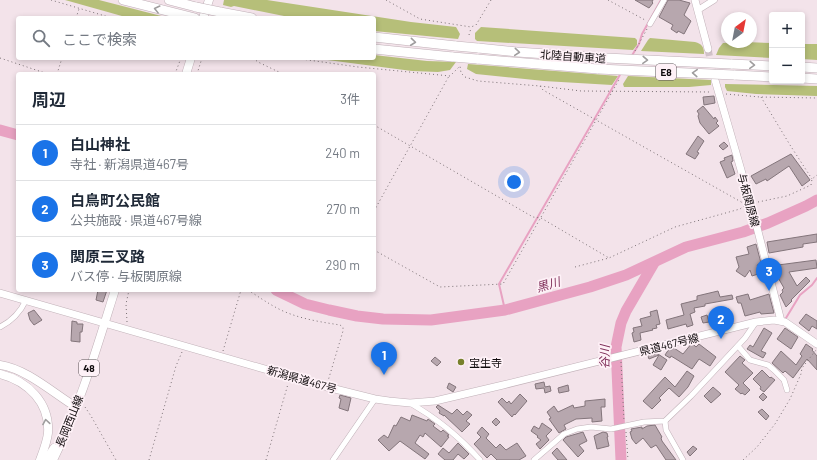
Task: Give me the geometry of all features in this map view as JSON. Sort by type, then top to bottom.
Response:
[{"type":"highway","points":[[123,0],[185,16]]},
{"type":"highway","points":[[169,0],[241,16]]},
{"type":"highway","name":"北陸自動車道","points":[[376,37],[478,48],[606,58],[769,66]]},
{"type":"highway","name":"北陸自動車道","points":[[376,49],[598,69],[769,77]]},
{"type":"highway","points":[[805,67],[817,68]]},
{"type":"highway","points":[[805,78],[817,79]]},
{"type":"main road","points":[[204,16],[209,0]]},
{"type":"main road","points":[[695,0],[708,49]]},
{"type":"main road","points":[[187,72],[190,60]]},
{"type":"main road","name":"与板関原線","points":[[715,80],[751,206],[781,321]]},
{"type":"main road","name":"長岡西山線","points":[[53,460],[76,408],[114,292]]},
{"type":"main road","name":"新潟県道467号","points":[[0,293],[327,387],[375,399],[410,403],[435,401],[608,359]]},
{"type":"main road","name":"県道467号線","points":[[608,359],[756,322],[774,320],[781,321],[794,327],[817,344]]},
{"type":"main road","points":[[0,365],[7,366],[21,372],[40,383],[76,408]]},
{"type":"main road","points":[[0,374],[16,379],[28,387],[43,407],[47,422],[48,434],[40,460]]},
{"type":"main road","name":"48","points":[[46,460],[59,441],[76,408]]},
{"type":"street","points":[[650,24],[664,0]]},
{"type":"street","points":[[698,10],[714,0]]},
{"type":"street","points":[[0,327],[16,316],[26,300]]},
{"type":"street","points":[[534,460],[564,434],[581,428],[591,427],[612,429],[644,422],[665,421],[738,346],[756,322]]},
{"type":"street","points":[[738,346],[750,360],[768,366],[774,370],[784,380],[787,390]]},
{"type":"street","points":[[333,460],[375,399]]},
{"type":"street","points":[[410,403],[439,421],[460,438],[480,460]]},
{"type":"street","points":[[665,421],[666,430],[683,460]]},
{"type":"path","points":[[51,0],[105,16]]},
{"type":"path","points":[[386,0],[420,19],[471,27],[476,25],[491,0]]},
{"type":"path","points":[[608,0],[650,24],[635,51]]},
{"type":"path","points":[[77,16],[79,9]]},
{"type":"path","points":[[469,34],[471,27]]},
{"type":"path","points":[[0,58],[42,72]]},
{"type":"path","points":[[58,72],[61,60]]},
{"type":"path","points":[[176,72],[180,60]]},
{"type":"path","points":[[198,72],[201,60]]},
{"type":"path","points":[[256,60],[279,72]]},
{"type":"path","points":[[308,60],[358,67],[450,76]]},
{"type":"path","points":[[376,207],[450,76],[460,66],[461,73],[470,79],[581,91],[719,92],[731,95],[760,97],[817,98]]},
{"type":"path","points":[[376,251],[440,287],[503,284],[620,78]]},
{"type":"path","points":[[540,86],[543,90],[746,205],[740,209],[675,227],[609,258],[575,267]]},
{"type":"path","points":[[760,97],[812,179]]},
{"type":"path","points":[[376,126],[533,216],[541,218],[609,258]]},
{"type":"path","points":[[751,206],[787,196],[811,185],[812,179],[817,175]]},
{"type":"path","points":[[129,292],[125,313],[129,330]]},
{"type":"path","points":[[222,356],[240,292]]},
{"type":"path","points":[[251,292],[272,306],[293,315],[340,325],[343,327],[327,387]]},
{"type":"path","points":[[149,460],[176,366],[184,346]]},
{"type":"path","points":[[743,460],[757,447],[775,424],[790,399],[801,374],[802,368],[817,349]]},
{"type":"path","points":[[621,356],[628,460]]},
{"type":"path","points":[[266,460],[290,376]]},
{"type":"path","points":[[76,408],[86,408],[116,460]]},
{"type":"green space","points":[[65,0],[99,0],[161,16],[122,16]]},
{"type":"green space","points":[[224,0],[267,0],[372,16],[284,16],[223,5]]},
{"type":"green space","points":[[376,17],[456,27],[460,34],[458,39],[376,31]]},
{"type":"green space","points":[[481,27],[635,38],[637,40],[637,45],[633,50],[477,41],[475,39],[475,33]]},
{"type":"green space","points":[[650,38],[695,42],[702,46],[704,49],[704,54],[641,51]]},
{"type":"green space","points":[[757,42],[769,43],[769,58],[716,55],[721,46],[721,48],[757,48]]},
{"type":"green space","points":[[805,44],[817,44],[817,60],[805,59]]},
{"type":"green space","points":[[376,55],[427,61],[456,62],[450,70],[438,72],[412,71],[327,60],[376,60]]},
{"type":"green space","points":[[468,64],[618,76],[612,85],[544,81],[476,74],[467,69]]},
{"type":"green space","points":[[628,76],[711,80],[711,85],[689,87],[624,87],[623,84]]},
{"type":"green space","points":[[725,84],[817,86],[817,96],[756,94],[727,91]]},
{"type":"building","points":[[635,0],[653,0],[653,3],[649,8]]},
{"type":"building","points":[[668,0],[679,0],[690,3],[684,15],[691,21],[684,34],[678,31],[677,33],[671,29],[673,25],[659,17]]},
{"type":"building","points":[[714,96],[715,103],[704,105],[703,97]]},
{"type":"building","points":[[703,106],[714,119],[715,117],[718,121],[716,123],[719,126],[709,134],[700,123],[698,116],[699,114],[697,111]]},
{"type":"building","points":[[698,136],[704,141],[697,152],[699,153],[695,159],[686,154]]},
{"type":"building","points":[[724,142],[728,146],[723,150],[719,146]]},
{"type":"building","points":[[791,154],[810,180],[802,186],[789,166],[767,181],[766,179],[756,184],[751,176]]},
{"type":"building","points":[[732,155],[733,161],[731,162],[735,174],[727,178],[720,162],[725,160],[724,158]]},
{"type":"building","points":[[817,234],[817,242],[803,244],[803,247],[769,253],[767,242]]},
{"type":"building","points":[[756,244],[761,263],[757,265],[761,273],[752,276],[750,270],[745,277],[736,271],[739,267],[736,257],[749,254],[747,247]]},
{"type":"building","points":[[816,260],[817,268],[789,272],[797,286],[806,277],[810,281],[786,307],[780,295],[784,288],[773,269],[774,267],[778,265]]},
{"type":"building","points":[[718,291],[720,297],[732,295],[733,299],[705,304],[705,306],[694,308],[695,312],[690,314],[693,325],[687,327],[686,324],[668,329],[666,320],[684,315],[681,304],[697,300],[697,296]]},
{"type":"building","points":[[98,292],[106,292],[103,302],[96,300]]},
{"type":"building","points":[[748,294],[750,300],[769,294],[774,313],[761,314],[760,312],[745,316],[741,303],[738,303],[736,297]]},
{"type":"building","points":[[729,309],[731,317],[721,320],[719,313],[721,313],[720,311]]},
{"type":"building","points":[[34,310],[42,320],[34,325],[30,320],[28,313]]},
{"type":"building","points":[[657,310],[660,324],[656,325],[657,328],[652,329],[653,330],[640,333],[641,340],[634,342],[632,333],[634,332],[633,328],[642,326],[640,319],[651,316],[650,312]]},
{"type":"building","points":[[806,314],[817,321],[817,329],[812,326],[809,331],[799,323]]},
{"type":"building","points":[[707,315],[709,322],[703,323],[701,317]]},
{"type":"building","points":[[72,321],[77,322],[77,324],[83,324],[82,332],[80,332],[80,342],[71,341]]},
{"type":"building","points":[[764,328],[772,333],[761,351],[766,353],[763,358],[747,349],[750,345],[753,347]]},
{"type":"building","points":[[785,328],[798,337],[791,349],[777,339]]},
{"type":"building","points":[[692,343],[696,347],[699,344],[716,357],[710,366],[699,359],[692,369],[671,356],[670,358],[665,355],[669,349],[671,350],[674,348],[683,354]]},
{"type":"building","points":[[806,344],[813,349],[812,350],[817,356],[817,370],[807,359],[793,378],[785,371],[783,373],[772,363],[781,351],[796,365],[802,356],[800,354]]},
{"type":"building","points":[[655,352],[667,360],[661,370],[653,365],[659,355],[649,359],[647,354]]},
{"type":"building","points":[[740,356],[745,360],[742,363],[753,373],[743,383],[750,390],[745,395],[742,393],[741,394],[735,389],[739,385],[725,372]]},
{"type":"building","points":[[435,357],[441,362],[437,366],[431,361]]},
{"type":"building","points":[[762,370],[770,378],[771,377],[775,380],[764,392],[753,379]]},
{"type":"building","points":[[687,371],[694,376],[688,387],[679,397],[669,388],[659,398],[661,400],[652,409],[643,401],[665,377],[675,387]]},
{"type":"building","points":[[544,382],[545,387],[550,386],[551,391],[545,393],[544,388],[536,389],[535,384]]},
{"type":"building","points":[[449,383],[456,387],[453,392],[447,388]]},
{"type":"building","points":[[568,385],[569,391],[559,393],[558,388]]},
{"type":"building","points":[[713,387],[721,394],[711,403],[704,396]]},
{"type":"building","points":[[763,393],[767,397],[763,401],[759,397]]},
{"type":"building","points":[[520,394],[527,401],[512,417],[498,402],[502,398],[507,403],[509,401],[511,404]]},
{"type":"building","points":[[340,395],[351,398],[348,411],[339,408],[341,399],[339,398]]},
{"type":"building","points":[[605,399],[605,407],[601,407],[602,421],[592,422],[592,418],[576,419],[564,425],[566,429],[559,433],[549,419],[551,418],[547,412],[554,406],[558,412],[573,405],[574,408],[585,406],[585,401]]},
{"type":"building","points":[[438,405],[452,414],[457,409],[463,415],[467,411],[472,415],[466,421],[470,424],[462,432],[444,415],[439,413],[440,411],[436,407]]},
{"type":"building","points":[[762,409],[769,416],[766,420],[758,412]]},
{"type":"building","points":[[412,415],[427,421],[428,419],[435,424],[433,426],[441,432],[443,430],[449,435],[441,447],[425,433],[423,437],[420,435],[415,443],[429,454],[425,459],[400,441],[389,451],[378,440],[384,435],[388,438],[394,425],[396,426],[401,417],[410,421]]},
{"type":"building","points":[[496,418],[500,422],[496,426],[492,422]]},
{"type":"building","points":[[542,423],[552,430],[546,436],[549,440],[540,449],[536,444],[541,440],[531,431],[534,426],[539,429]]},
{"type":"building","points":[[655,425],[662,437],[662,441],[676,460],[666,460],[656,445],[651,448],[643,438],[636,444],[632,439],[630,432],[632,431],[631,429],[642,427],[642,429],[647,426]]},
{"type":"building","points":[[482,427],[489,434],[486,438],[496,448],[500,444],[506,450],[517,443],[526,456],[519,460],[497,460],[491,454],[487,458],[474,444],[481,437],[477,433]]},
{"type":"building","points":[[583,432],[587,441],[579,445],[584,451],[578,457],[563,440],[566,437]]},
{"type":"building","points":[[603,432],[607,433],[609,446],[597,449],[594,436]]},
{"type":"building","points":[[458,443],[469,454],[464,459],[458,454],[453,460],[445,460],[438,454],[443,448],[449,453]]},
{"type":"building","points":[[693,446],[697,449],[690,456],[687,452]]},
{"type":"building","points":[[557,448],[567,460],[558,460],[552,453]]},
{"type":"waterway","points":[[631,57],[661,0]]},
{"type":"waterway","points":[[505,310],[499,284],[621,73]]},
{"type":"waterway","name":"黒川","points":[[0,130],[16,134]]},
{"type":"waterway","name":"黒川","points":[[280,292],[305,304],[357,316],[383,319],[431,320],[505,310],[590,287],[626,275],[686,247],[743,232],[768,223],[817,200]]},
{"type":"waterway","name":"谷川","points":[[621,460],[616,347],[621,323],[626,311],[654,263]]},
{"type":"waterway","points":[[786,318],[800,295],[812,285],[817,278]]},
{"type":"tunnel","points":[[708,49],[714,78]]},
{"type":"place","name":"関原三叉路","points":[[769,291]]},
{"type":"place","name":"白鳥町公民館","points":[[721,339]]},
{"type":"place","name":"宝生寺","points":[[461,362]]},
{"type":"place","name":"白山神社","points":[[384,375]]}]
